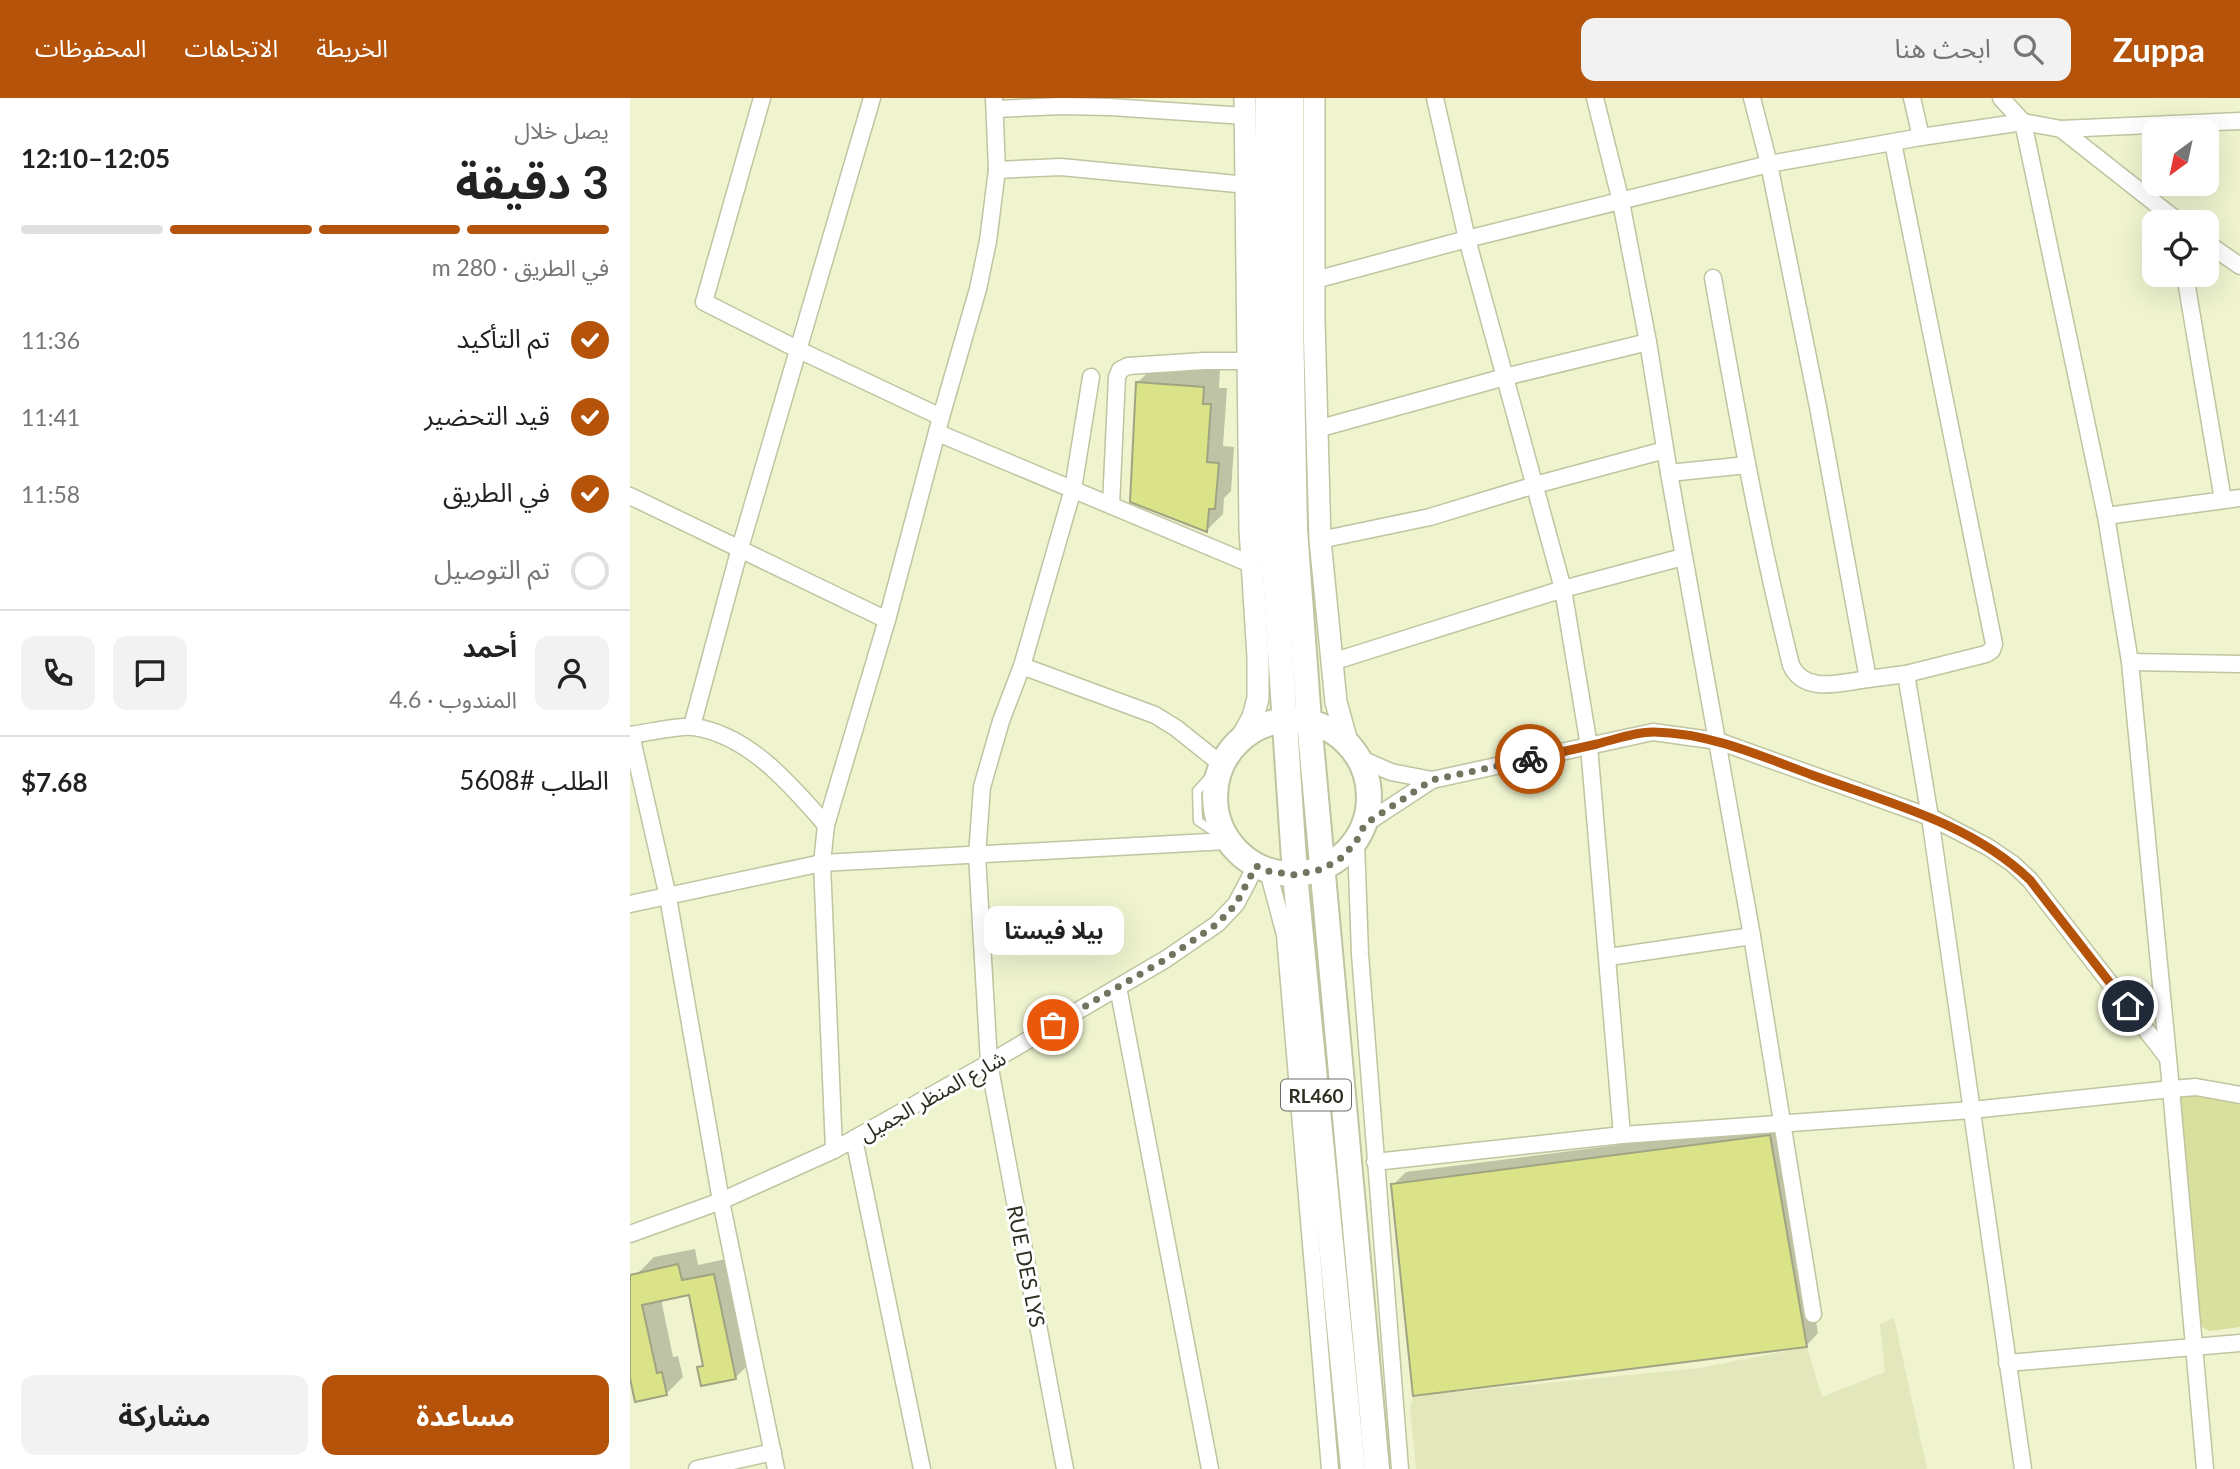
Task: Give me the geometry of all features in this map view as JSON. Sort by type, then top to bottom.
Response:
[{"type":"main road","points":[[1269,98],[1268,321],[1272,529],[1284,720]]},
{"type":"main road","points":[[1291,98],[1295,529],[1309,721]]},
{"type":"main road","points":[[1314,98],[1320,540],[1336,702],[1353,750],[1367,779],[1370,801],[1360,833],[1341,858],[1323,869],[1295,875],[1262,869],[1240,856],[1227,841],[1216,817],[1214,790],[1221,764],[1230,749],[1242,737],[1262,725],[1284,720],[1309,721],[1329,729],[1353,750]]},
{"type":"main road","points":[[1242,737],[1253,717],[1258,698],[1252,565],[1245,107]]},
{"type":"main road","name":"RL460","points":[[1284,720],[1295,875],[1353,1469]]},
{"type":"main road","name":"RL460","points":[[1309,721],[1377,1469]]},
{"type":"street","points":[[762,98],[704,302],[939,425],[1073,489],[1252,565]]},
{"type":"street","points":[[692,726],[740,548],[872,98]]},
{"type":"street","points":[[1435,98],[1467,239],[1563,589],[1589,746],[1622,1135]]},
{"type":"street","points":[[1595,98],[1621,202],[1648,342],[1683,557],[1752,936],[1813,1314]]},
{"type":"street","points":[[1752,98],[1769,164],[1818,407],[1868,679]]},
{"type":"street","points":[[1912,98],[1921,137]]},
{"type":"street","points":[[2001,98],[2023,122],[2106,516],[2130,662],[2205,1469]]},
{"type":"street","points":[[834,1150],[822,863],[826,825],[887,620],[978,289],[988,241],[997,170],[995,104],[1245,107]]},
{"type":"street","points":[[1315,280],[1769,164],[1921,137],[2023,122],[2061,129],[2240,121]]},
{"type":"street","points":[[2061,129],[2163,210]]},
{"type":"street","points":[[1713,278],[1773,592],[1794,673],[1802,679],[1822,685],[1906,674],[1986,654],[1992,650],[1994,644],[1893,144]]},
{"type":"street","points":[[997,170],[1061,167],[1247,185]]},
{"type":"street","points":[[2219,251],[2240,266]]},
{"type":"street","points":[[2106,516],[2232,499],[2188,287]]},
{"type":"street","points":[[1317,429],[1505,377],[1648,342]]},
{"type":"street","points":[[1111,505],[1116,377],[1120,370],[1141,365],[1249,361]]},
{"type":"street","name":"RUE DES LYS","points":[[1065,1469],[989,1063],[977,855],[982,787],[1001,721],[1022,666],[1073,489],[1091,377]]},
{"type":"street","points":[[1320,540],[1430,517],[1665,450]]},
{"type":"street","points":[[1669,473],[1747,465]]},
{"type":"street","points":[[630,496],[887,620]]},
{"type":"street","points":[[1332,662],[1563,589],[1683,557]]},
{"type":"street","points":[[2130,662],[2240,664]]},
{"type":"street","points":[[1022,666],[1155,715],[1221,764]]},
{"type":"street","points":[[1906,674],[1930,817],[2023,1469]]},
{"type":"street","points":[[776,1469],[721,1201],[668,897],[630,735],[692,726],[715,732],[755,755],[800,795],[826,825]]},
{"type":"street","points":[[1353,750],[1391,772],[1432,780],[1653,732],[1718,741],[1930,817],[1988,847],[2030,880],[2168,1059]]},
{"type":"street","points":[[1400,1469],[1360,954],[1360,833],[1432,780]]},
{"type":"street","points":[[630,904],[822,863],[1227,841]]},
{"type":"street","points":[[1262,869],[1285,935],[1330,1469]]},
{"type":"street","name":"شارع المنظر الجميل","points":[[630,1234],[721,1201],[834,1150],[989,1063],[1166,959],[1217,924],[1262,869]]},
{"type":"street","points":[[1609,957],[1752,936]]},
{"type":"street","points":[[1118,987],[1210,1469]]},
{"type":"street","points":[[1376,1162],[1622,1135],[1972,1111],[2196,1087],[2240,1095]]},
{"type":"street","points":[[854,1139],[922,1469]]},
{"type":"street","points":[[2007,1363],[2240,1343]]},
{"type":"street","points":[[697,1469],[773,1452]]},
{"type":"shaded area","points":[[2179,1090],[2240,1101],[2240,1327],[2210,1331],[2203,1328],[2199,1317]]},
{"type":"shaded area","points":[[1894,1318],[1927,1469],[1416,1469],[1410,1409],[1413,1396],[1700,1368],[1807,1347],[1822,1397],[1885,1372],[1880,1324]]},
{"type":"building","points":[[1136,382],[1204,387],[1203,404],[1211,404],[1207,462],[1219,463],[1215,509],[1209,509],[1207,532],[1130,502]]},
{"type":"building","points":[[1770,1135],[1807,1347],[1413,1396],[1391,1184]]},
{"type":"building","points":[[678,1264],[682,1280],[714,1274],[736,1379],[701,1386],[697,1367],[703,1366],[689,1295],[642,1305],[657,1373],[662,1372],[667,1395],[635,1402],[630,1378],[630,1275]]},
{"type":"way so far","points":[[1053,1025],[1166,959],[1217,924],[1236,904],[1256,866],[1268,871],[1295,875],[1323,869],[1341,858],[1356,842],[1365,824],[1432,780],[1530,759]]},
{"type":"place","name":"بيلا فيستا","points":[[1053,1025]]},
{"type":"route","points":[[1530,759],[1633,735],[1653,732],[1678,735],[1718,741],[1930,817],[1988,847],[2030,880],[2128,1006]]}]
